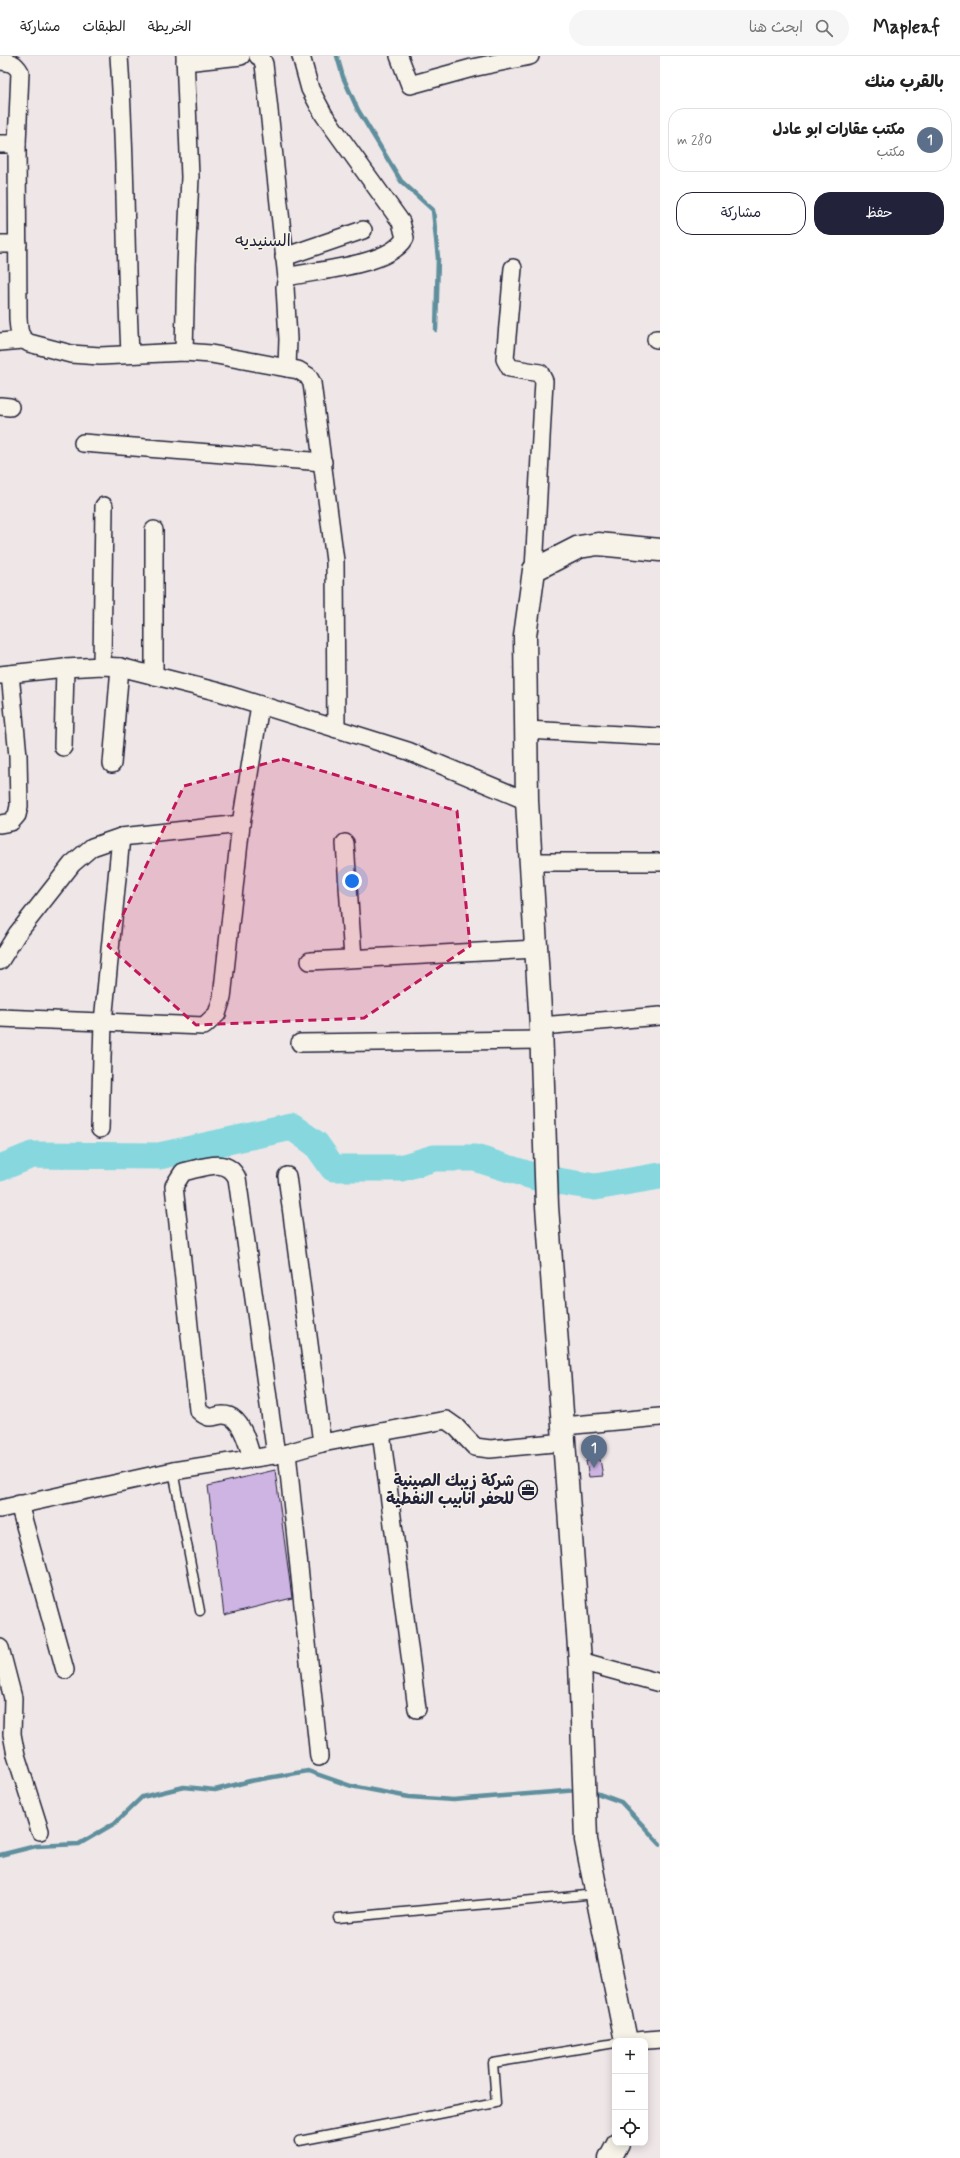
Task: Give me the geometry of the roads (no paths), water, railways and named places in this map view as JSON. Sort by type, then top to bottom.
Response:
[{"type":"main road","points":[[625,2038],[586,1840],[585,1774],[580,1661],[565,1434],[547,1206],[546,1142],[541,1033],[527,801],[525,636],[534,570],[579,547],[598,544],[660,550]]},
{"type":"main road","points":[[610,2158],[616,2146]]},
{"type":"street","points":[[119,56],[126,168],[127,294],[130,353]]},
{"type":"street","points":[[184,352],[190,177],[185,59],[241,56]]},
{"type":"street","points":[[263,56],[287,278],[287,368]]},
{"type":"street","points":[[287,278],[358,265],[401,246],[405,238],[401,222],[324,115],[310,89],[301,56]]},
{"type":"street","points":[[399,56],[410,85],[472,68],[530,56]]},
{"type":"street","points":[[0,61],[9,62],[16,65],[20,72],[17,144],[18,318],[19,334],[23,340],[71,354],[100,356],[130,353],[184,352],[219,355],[298,370],[308,376],[312,383],[335,561],[336,729]]},
{"type":"street","points":[[0,144],[17,144]]},
{"type":"street","points":[[284,257],[363,230]]},
{"type":"street","points":[[0,244],[18,244]]},
{"type":"street","points":[[513,268],[505,360],[510,368],[540,373],[544,381],[534,570]]},
{"type":"street","points":[[0,342],[23,340]]},
{"type":"street","points":[[83,443],[323,462]]},
{"type":"street","points":[[102,666],[104,506]]},
{"type":"street","points":[[154,530],[154,676]]},
{"type":"street","points":[[0,824],[11,822],[17,815],[19,806],[18,756],[5,674],[102,666],[120,667],[260,705],[408,751],[527,801]]},
{"type":"street","points":[[112,764],[120,667]]},
{"type":"street","points":[[63,747],[65,668]]},
{"type":"street","points":[[0,1018],[204,1026],[217,1014],[222,998],[241,824],[260,705]]},
{"type":"street","points":[[526,730],[660,737]]},
{"type":"street","points":[[0,961],[16,934],[72,864],[92,847],[121,837],[241,824]]},
{"type":"street","points":[[100,1129],[102,1022],[121,837]]},
{"type":"street","points":[[345,843],[353,958]]},
{"type":"street","points":[[531,862],[660,862]]},
{"type":"street","points":[[310,961],[536,949]]},
{"type":"street","points":[[300,1043],[541,1033],[660,1016]]},
{"type":"street","points":[[252,1458],[242,1430],[236,1421],[229,1416],[221,1415],[211,1418],[203,1416],[198,1410],[174,1186],[183,1172],[218,1164],[227,1166],[234,1170],[237,1178],[281,1454],[319,1757]]},
{"type":"street","points":[[287,1176],[322,1443]]},
{"type":"street","points":[[0,1509],[173,1471],[281,1454],[322,1443],[446,1420],[456,1426],[475,1447],[490,1449],[660,1417]]},
{"type":"street","points":[[381,1432],[417,1709]]},
{"type":"street","points":[[20,1504],[65,1670]]},
{"type":"street","points":[[0,1648],[13,1698],[12,1734],[16,1755],[40,1831]]},
{"type":"street","points":[[580,1661],[660,1683]]},
{"type":"street","points":[[648,2040],[660,2039]]},
{"type":"lane","points":[[173,1471],[200,1611]]},
{"type":"lane","points":[[338,1918],[597,1894]]},
{"type":"lane","points":[[299,2141],[496,2103],[493,2063],[612,2043]]},
{"type":"waterway","points":[[337,56],[343,77],[358,110],[401,181],[433,210],[438,258],[436,330]]},
{"type":"waterway","points":[[0,1168],[32,1155],[159,1156],[292,1127],[316,1144],[333,1168],[401,1168],[434,1158],[475,1158],[539,1178],[595,1187],[660,1176]]},
{"type":"waterway","points":[[0,1855],[36,1846],[79,1844],[115,1823],[142,1797],[184,1787],[215,1790],[250,1781],[308,1771],[351,1786],[409,1797],[453,1800],[578,1790]]},
{"type":"waterway","points":[[591,1791],[621,1802],[660,1844]]},
{"type":"place","name":"مكتب عقارات ابو عادل","points":[[594,1468]]},
{"type":"place","name":"شركة زيبك الصينية للحفر انابيب النفطية","points":[[528,1490]]},
{"type":"district","name":"السنيديه","points":[[263,241]]}]
